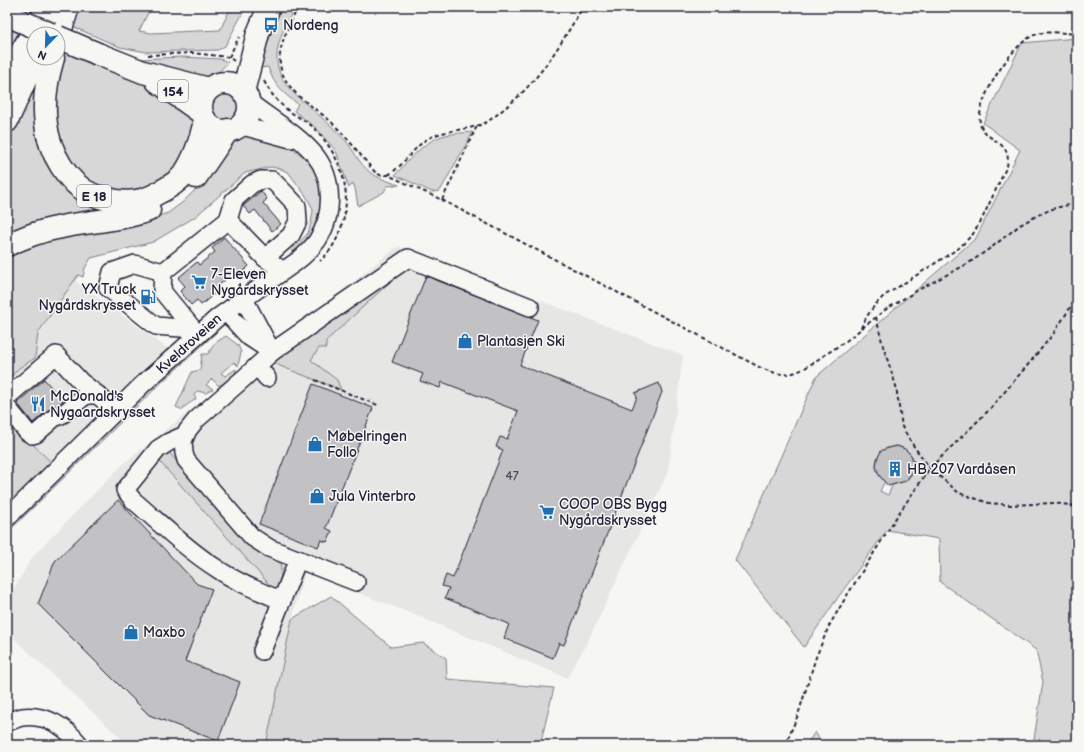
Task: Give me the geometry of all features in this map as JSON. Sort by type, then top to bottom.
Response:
[{"type":"main road","points":[[41,26],[49,7]]},
{"type":"main road","points":[[7,76],[49,7]]},
{"type":"main road","points":[[50,26],[59,7]]},
{"type":"main road","points":[[62,26],[68,7]]},
{"type":"main road","points":[[234,128],[247,114],[246,97],[258,33],[269,7]]},
{"type":"main road","points":[[7,15],[32,26]]},
{"type":"main road","points":[[215,86],[258,33]]},
{"type":"main road","name":"154","points":[[66,41],[98,54],[142,63],[215,86],[234,85],[246,97]]},
{"type":"main road","points":[[7,102],[26,59]]},
{"type":"main road","name":"154","points":[[142,63],[166,86],[204,116],[215,128],[234,128]]},
{"type":"main road","points":[[7,121],[31,66]]},
{"type":"main road","name":"E 18","points":[[51,66],[46,96],[46,124],[52,150],[64,171],[77,185],[92,195],[117,202],[136,202],[153,196],[173,184],[183,174],[195,156],[201,139],[204,116]]},
{"type":"main road","name":"154","points":[[204,116],[202,99],[215,86]]},
{"type":"main road","name":"E 18","points":[[7,245],[28,236],[58,227],[112,219],[163,206],[181,193],[194,180],[234,128]]},
{"type":"street","name":"Kveldroveien","points":[[7,518],[195,332],[226,312],[283,271],[308,252],[318,240],[325,226],[330,206],[329,191],[323,167],[314,154],[301,141],[286,128],[273,121],[246,97]]},
{"type":"street","points":[[234,128],[301,141]]},
{"type":"street","points":[[195,332],[162,291],[163,272],[228,220],[234,200],[252,184],[261,180],[272,180],[297,206],[298,221],[291,235],[265,258]]},
{"type":"street","points":[[228,220],[265,258],[283,271]]},
{"type":"street","points":[[356,582],[260,543],[243,529],[186,460],[183,447],[185,435],[188,430],[196,420],[262,372],[272,352],[408,258],[530,307]]},
{"type":"street","points":[[163,272],[135,264],[112,272],[108,288],[156,326],[195,332]]},
{"type":"street","points":[[244,299],[272,352]]},
{"type":"street","points":[[226,312],[249,337],[272,352]]},
{"type":"street","points":[[7,397],[56,355],[81,382],[115,411]]},
{"type":"street","points":[[7,407],[27,432],[32,435],[36,434],[54,418],[63,414],[86,395],[98,395]]},
{"type":"street","points":[[185,435],[158,449],[125,490],[133,500],[197,554],[216,568],[242,583],[282,601]]},
{"type":"street","points":[[262,651],[298,559]]},
{"type":"street","points":[[7,722],[22,717],[34,717],[48,720],[59,725],[72,734],[80,745]]},
{"type":"path","points":[[298,7],[281,46],[279,60],[282,75],[301,98],[340,131],[375,172],[380,175],[388,175],[442,200],[759,367],[774,373],[787,375],[799,372],[831,352],[899,300],[973,260],[1020,225],[1040,214],[1077,203]]},
{"type":"path","points":[[388,175],[429,138],[478,125],[494,117],[510,105],[539,75],[560,46],[583,7]]},
{"type":"path","points":[[861,329],[864,320],[884,296],[959,248],[972,234],[982,219],[1007,166],[1008,158],[1003,145],[984,130],[980,124],[980,114],[989,89],[1009,56],[1023,42],[1037,34],[1049,32],[1077,34]]},
{"type":"path","points":[[142,63],[192,53],[229,57]]},
{"type":"path","points":[[442,200],[478,125]]},
{"type":"path","points":[[785,745],[798,715],[816,657],[829,626],[899,513],[930,468],[989,410],[1012,385],[1054,333],[1077,297]]},
{"type":"path","points":[[876,317],[883,346],[896,386],[902,427],[914,448],[930,468],[959,494],[989,503],[1011,505],[1053,503],[1077,506]]},
{"type":"path","points":[[315,380],[380,406]]},
{"type":"shaded area","points":[[75,7],[151,7],[139,31],[151,33],[220,30],[231,7],[246,7],[225,46],[218,50],[146,52],[120,47],[69,25]]},
{"type":"shaded area","points":[[277,7],[295,7],[284,28],[277,51],[278,67],[283,80],[296,95],[347,142],[362,164],[370,172],[380,178],[399,185],[387,186],[384,192],[358,206],[353,183],[349,188],[336,151],[316,128],[294,111],[298,104],[276,84],[268,67],[261,68],[260,64],[275,23],[272,16]]},
{"type":"shaded area","points":[[7,24],[23,31],[7,66]]},
{"type":"shaded area","points":[[1077,38],[1077,745],[1033,745],[1043,682],[1036,650],[940,582],[939,539],[887,530],[804,647],[735,560],[816,377],[976,238],[1020,150],[983,123],[1022,43]],"holes":[[[897,446],[905,449],[911,454],[914,460],[912,473],[902,482],[893,484],[888,495],[880,491],[885,481],[877,470],[877,459],[884,450],[890,447]]]},
{"type":"shaded area","points":[[66,49],[171,97],[188,113],[194,126],[185,159],[156,190],[116,195],[71,173],[50,113],[56,66],[66,66]]},
{"type":"shaded area","points":[[182,57],[220,59],[228,62],[218,73],[210,77],[197,80],[139,59]]},
{"type":"shaded area","points":[[39,66],[42,66],[48,154],[121,208],[7,242],[7,141]]},
{"type":"shaded area","points":[[225,93],[231,94],[239,102],[239,114],[231,122],[225,123],[219,122],[211,114],[210,108],[211,102],[219,94]]},
{"type":"shaded area","points":[[473,132],[440,191],[432,192],[395,175],[416,152],[435,139],[450,134]]},
{"type":"shaded area","points":[[248,135],[268,138],[289,146],[306,159],[317,176],[322,196],[320,218],[311,236],[304,244],[293,254],[291,250],[308,233],[313,211],[306,196],[289,173],[281,169],[271,167],[245,173],[195,217],[153,242],[91,258],[85,268],[83,277],[78,275],[38,333],[35,358],[19,368],[7,381],[7,303],[12,297],[7,290],[7,254],[26,244],[141,222],[168,213],[183,202],[195,190],[235,139]]},
{"type":"shaded area","points":[[398,246],[683,355],[668,472],[587,643],[567,678],[420,617],[305,572],[292,619],[266,745],[128,745],[7,632],[7,600],[33,556],[124,463]]},
{"type":"shaded area","points":[[403,267],[404,269],[326,341],[326,348],[319,348],[311,360],[337,380],[341,390],[280,366],[274,361]]},
{"type":"shaded area","points":[[262,272],[265,274],[205,319],[204,318]]},
{"type":"shaded area","points":[[70,277],[171,351],[53,464],[7,419],[7,373]]},
{"type":"shaded area","points":[[214,330],[217,332],[160,384],[7,533],[7,525],[124,412]]},
{"type":"shaded area","points":[[226,336],[238,345],[241,352],[238,366],[234,362],[221,373],[225,376],[236,369],[235,375],[219,386],[212,379],[206,385],[213,389],[206,393],[197,391],[194,395],[196,399],[184,407],[183,410],[176,407],[192,372],[200,370],[202,354],[208,354],[215,343]]},
{"type":"shaded area","points":[[7,419],[53,464],[7,506]]},
{"type":"shaded area","points":[[167,450],[244,541],[257,551],[279,560],[281,576],[275,591],[160,462]]},
{"type":"shaded area","points":[[331,596],[391,647],[423,643],[446,658],[447,679],[554,688],[540,745],[266,745],[292,619]]},
{"type":"shaded area","points":[[815,732],[823,745],[806,745]]},
{"type":"building","points":[[261,191],[267,199],[263,203],[281,224],[272,231],[255,210],[250,214],[243,206]]},
{"type":"building","points":[[224,237],[249,266],[237,277],[233,273],[218,286],[220,289],[201,305],[197,300],[191,305],[180,291],[185,286],[178,278],[197,262],[199,265],[215,252],[212,248]]},
{"type":"building","name":"COOP OBS Bygg Nygårdskrysset","points":[[426,276],[538,320],[520,365],[632,409],[637,397],[635,393],[659,383],[662,392],[564,645],[559,643],[553,658],[504,638],[509,624],[445,598],[449,588],[442,586],[446,575],[453,578],[503,450],[496,447],[500,437],[507,439],[518,411],[442,382],[440,388],[420,381],[423,374],[392,362]]},
{"type":"building","name":"McDonald's Nygaardskrysset","points":[[44,379],[63,401],[48,410],[33,423],[17,403]]},
{"type":"building","points":[[313,384],[373,408],[326,528],[332,531],[327,542],[321,540],[318,547],[259,524]]},
{"type":"building","name":"HB 207 Vardåsen","points":[[897,446],[905,449],[911,455],[914,463],[913,471],[906,481],[888,486],[879,475],[876,467],[877,459],[881,451]]},
{"type":"building","name":"Maxbo","points":[[118,500],[197,584],[212,589],[185,661],[240,682],[218,741],[149,715],[38,604],[55,561]]},
{"type":"place","name":"Nordeng","points":[[271,25]]},
{"type":"place","name":"7-Eleven Nygårdskrysset","points":[[199,282]]},
{"type":"place","name":"YX Truck Nygårdskrysset","points":[[148,297]]},
{"type":"place","name":"Plantasjen Ski","points":[[465,341]]},
{"type":"place","name":"McDonald's Nygaardskrysset","points":[[38,404]]},
{"type":"place","name":"Møbelringen Follo","points":[[315,444]]},
{"type":"place","name":"HB 207 Vardåsen","points":[[895,469]]},
{"type":"place","name":"Jula Vinterbro","points":[[317,496]]},
{"type":"place","name":"COOP OBS Bygg Nygårdskrysset","points":[[547,512]]},
{"type":"place","name":"Maxbo","points":[[131,632]]}]
